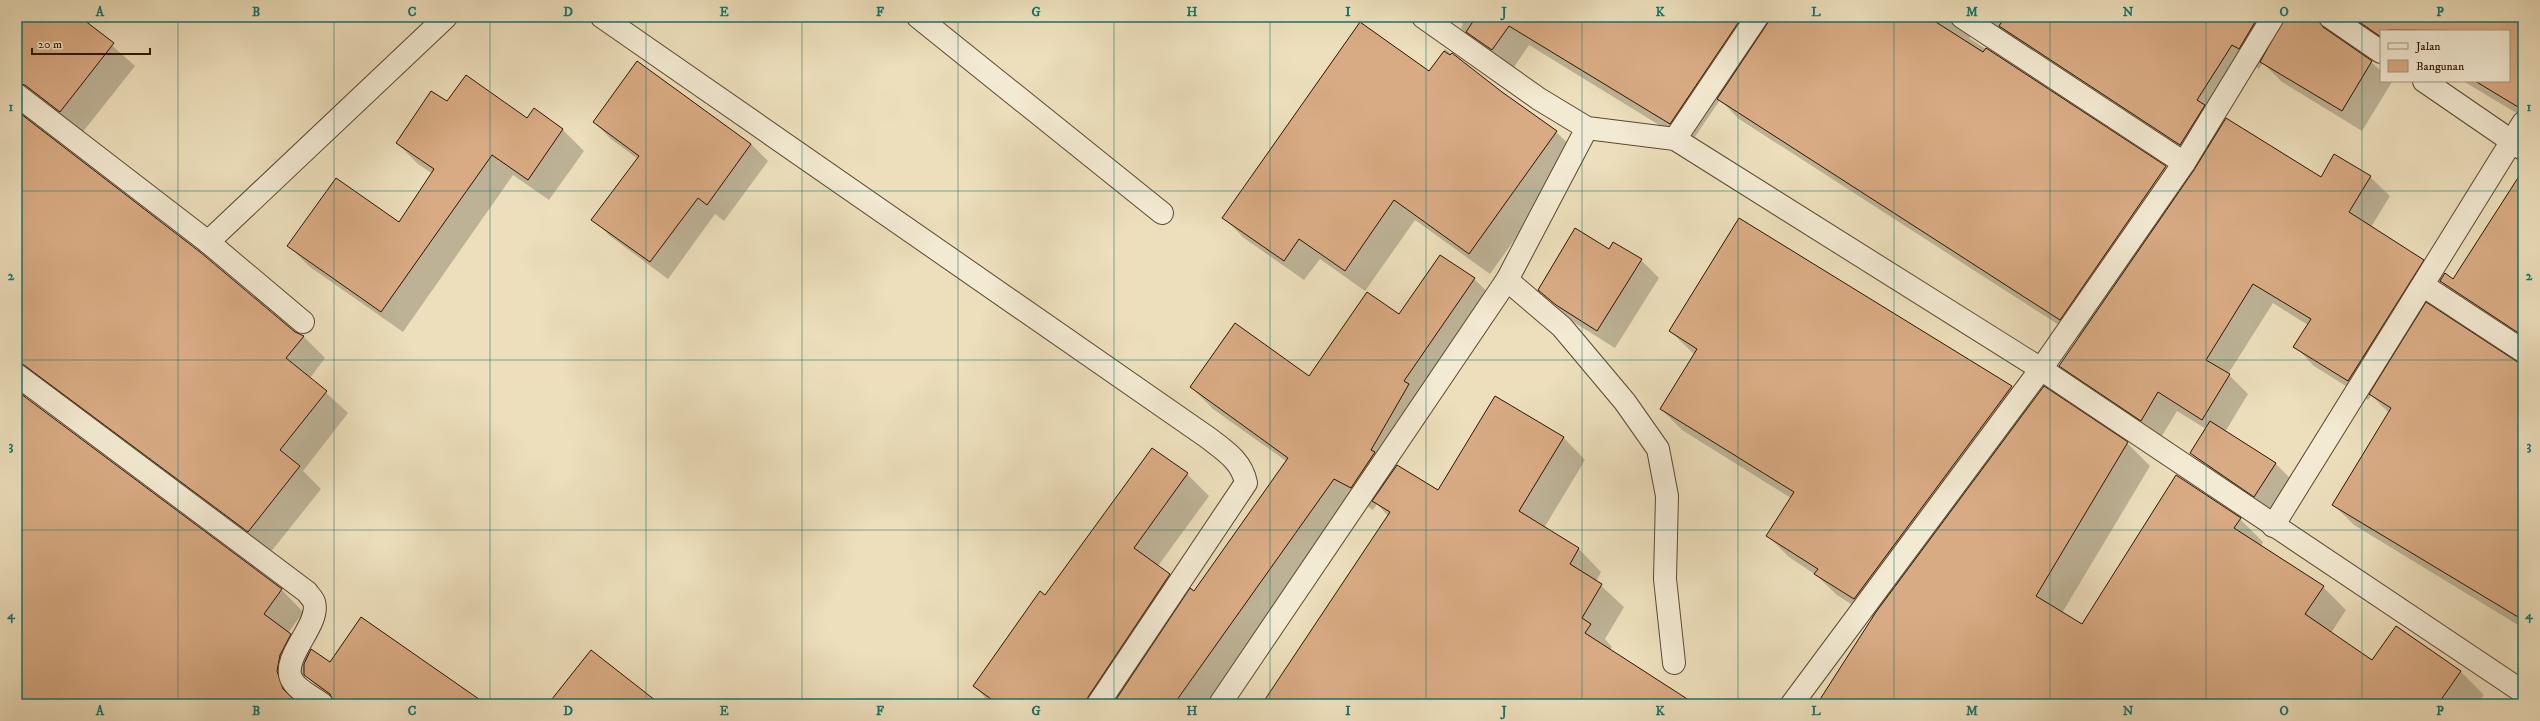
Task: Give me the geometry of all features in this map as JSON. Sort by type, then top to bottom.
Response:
[{"type":"street","points":[[208,242],[446,17]]},
{"type":"street","points":[[602,17],[1207,437],[1237,462],[1244,474],[1246,483],[1098,704]]},
{"type":"street","points":[[918,17],[1162,213]]},
{"type":"street","points":[[1423,17],[1446,24],[1539,99],[1587,128],[1675,139],[2041,369],[2273,526],[2523,692]]},
{"type":"street","points":[[1675,139],[1757,17]]},
{"type":"street","points":[[1962,17],[2184,163]]},
{"type":"street","points":[[1792,704],[2041,369],[2184,163],[2273,17]]},
{"type":"street","points":[[2330,17],[2380,51]]},
{"type":"street","points":[[2425,82],[2517,145]]},
{"type":"street","points":[[17,95],[208,242],[303,322]]},
{"type":"street","points":[[2273,526],[2424,286],[2517,145],[2523,123]]},
{"type":"street","points":[[1220,704],[1507,280],[1587,128]]},
{"type":"street","points":[[1507,280],[1562,327],[1625,402],[1658,449],[1667,496],[1665,579],[1674,663]]},
{"type":"street","points":[[2424,286],[2523,351]]},
{"type":"street","points":[[17,375],[307,592],[314,603],[313,615],[290,666],[291,678],[298,687],[322,704]]},
{"type":"building","points":[[17,17],[80,17],[114,43],[60,112],[25,85],[17,83]]},
{"type":"building","points":[[1476,17],[1742,17],[1670,124],[1509,26],[1492,50],[1466,32]]},
{"type":"building","points":[[1769,17],[1928,17],[1983,52],[1986,48],[2166,166],[2060,320],[1717,99],[1767,24]]},
{"type":"building","points":[[2005,17],[2258,17],[2239,49],[2232,45],[2197,100],[2205,105],[2180,145],[1999,26]]},
{"type":"building","points":[[2285,17],[2318,17],[2323,27],[2372,61],[2342,111],[2260,62]]},
{"type":"building","points":[[2352,17],[2523,17],[2523,110],[2477,82],[2510,82],[2510,30],[2380,30],[2380,36]]},
{"type":"building","points":[[1360,22],[1429,71],[1444,51],[1450,55],[1452,53],[1502,92],[1557,131],[1469,254],[1394,200],[1345,271],[1299,239],[1284,261],[1222,218]]},
{"type":"building","points":[[637,61],[751,144],[707,205],[698,198],[650,262],[591,220],[639,156],[593,122]]},
{"type":"building","points":[[466,75],[527,118],[534,108],[563,129],[528,180],[492,155],[381,312],[287,246],[336,178],[399,222],[434,169],[396,143],[431,91],[447,101]]},
{"type":"building","points":[[17,111],[200,252],[295,332],[304,336],[286,358],[327,391],[280,450],[300,466],[248,532],[24,365],[17,363]]},
{"type":"building","points":[[2226,118],[2321,177],[2334,154],[2371,176],[2349,212],[2424,260],[2348,381],[2293,347],[2311,319],[2253,284],[2206,360],[2230,374],[2202,420],[2158,392],[2141,421],[2059,366],[2194,170]]},
{"type":"building","points":[[2523,170],[2523,336],[2440,281],[2445,273],[2453,279]]},
{"type":"building","points":[[1739,218],[2012,386],[1854,599],[1814,574],[1818,569],[1766,536],[1794,492],[1660,409],[1697,349],[1669,331]]},
{"type":"building","points":[[1575,228],[1609,249],[1613,242],[1642,259],[1597,331],[1556,305],[1538,290]]},
{"type":"building","points":[[1440,255],[1475,278],[1404,381],[1409,384],[1371,450],[1375,452],[1351,488],[1334,479],[1174,704],[1113,704],[1190,588],[1194,591],[1288,458],[1190,387],[1235,323],[1309,376],[1367,292],[1399,314]]},
{"type":"building","points":[[2426,302],[2516,361],[2523,363],[2523,620],[2332,505],[2391,408],[2369,394]]},
{"type":"building","points":[[2044,386],[2128,442],[2036,596],[2082,624],[2176,475],[2241,518],[2234,528],[2324,586],[2305,614],[2372,660],[2396,626],[2461,671],[2438,704],[1817,704],[1876,612]]},
{"type":"building","points":[[17,391],[282,589],[264,614],[291,634],[280,655],[277,671],[283,689],[299,704],[17,704]]},
{"type":"building","points":[[1495,396],[1564,437],[1519,511],[1579,548],[1570,564],[1602,584],[1582,618],[1591,624],[1585,633],[1695,704],[1262,704],[1390,512],[1372,501],[1397,465],[1438,490]]},
{"type":"building","points":[[2210,421],[2276,463],[2254,497],[2190,453]]},
{"type":"building","points":[[1152,448],[1188,473],[1134,548],[1170,574],[1088,697],[1086,704],[998,704],[973,686],[1040,591],[1045,595]]},
{"type":"building","points":[[361,617],[486,704],[334,704],[330,694],[304,675],[304,664],[311,649],[330,662]]},
{"type":"building","points":[[591,650],[660,704],[548,704]]}]
